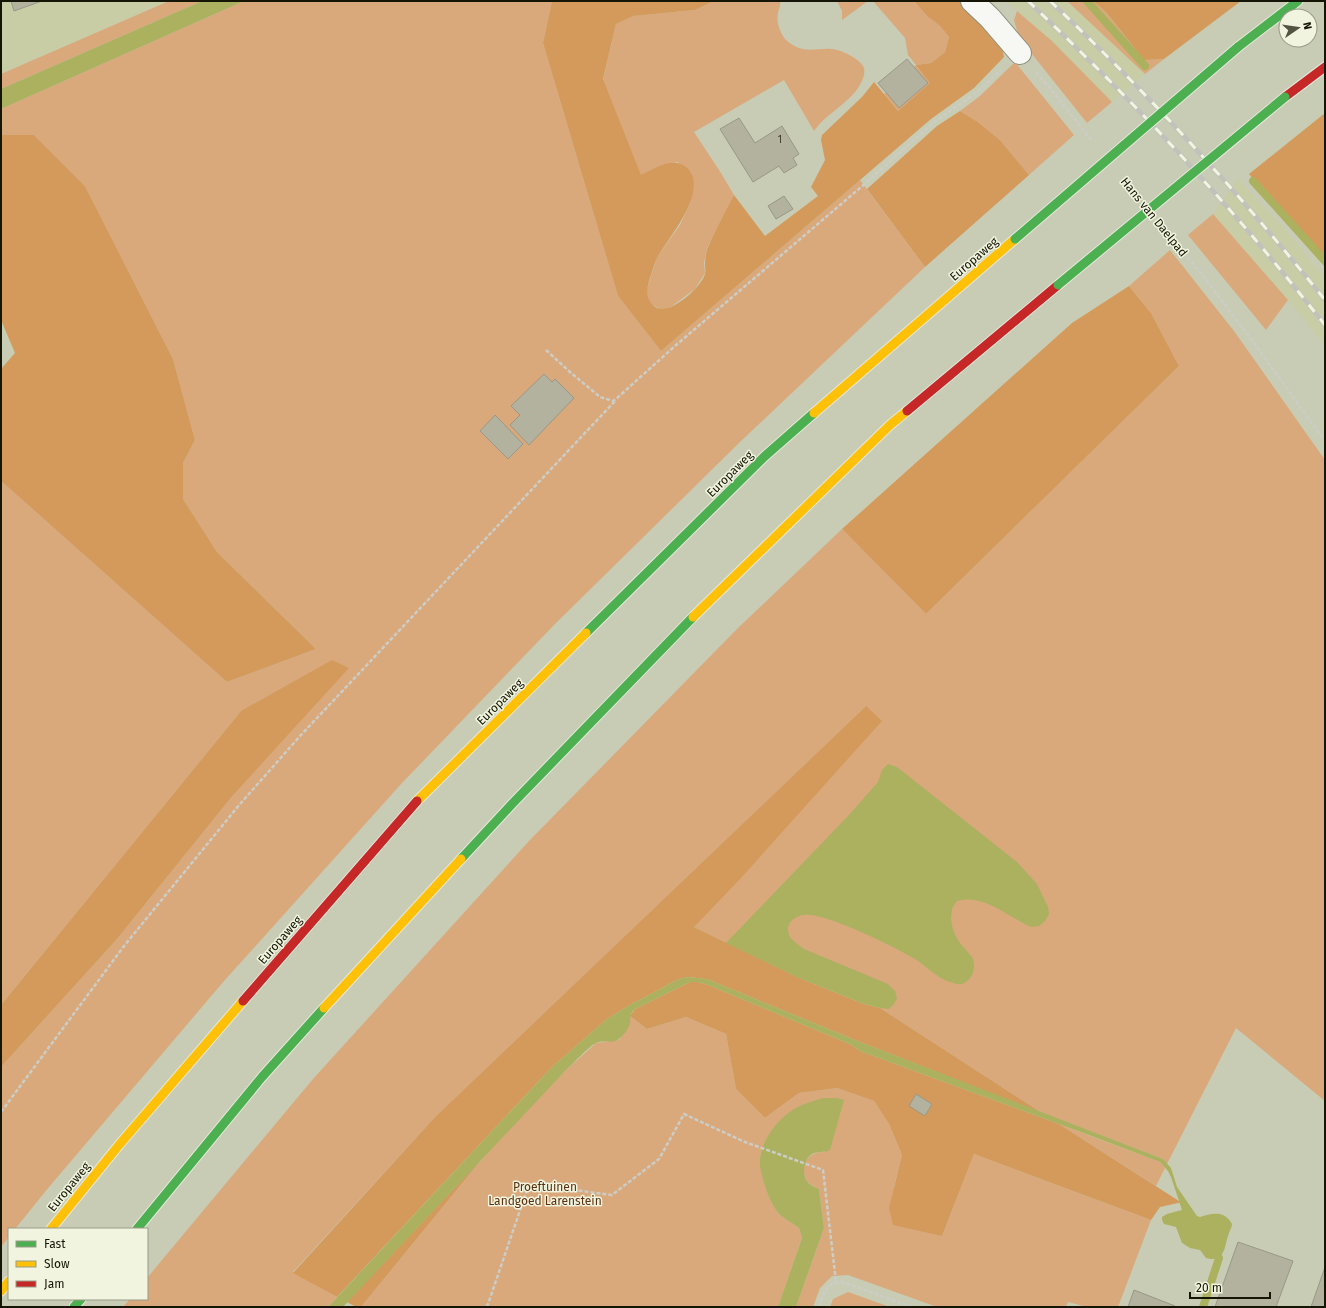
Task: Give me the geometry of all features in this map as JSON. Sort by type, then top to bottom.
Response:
[{"type":"highway","name":"Europaweg","points":[[52,1228],[119,1145],[412,806],[765,456],[1238,47],[1298,1]]},
{"type":"highway","points":[[138,1228],[262,1077],[380,947],[512,804],[696,614],[890,425],[1285,98],[1325,67]]},
{"type":"highway","points":[[1,1291],[8,1282]]},
{"type":"street","points":[[972,1],[990,18],[1020,53]]},
{"type":"path","points":[[1,1112],[124,946],[240,804],[301,736],[616,399],[675,346],[867,182],[934,122],[977,92],[1020,53],[1054,92],[1095,145]]},
{"type":"path","name":"Hans van Daelpad","points":[[1119,174],[1138,198]]},
{"type":"path","name":"Hans van Daelpad","points":[[1162,227],[1200,272],[1248,335],[1325,442]]},
{"type":"path","points":[[546,350],[600,397],[613,401],[616,399]]},
{"type":"path","points":[[487,1307],[529,1184],[612,1195],[658,1160],[684,1114],[745,1142],[823,1170],[836,1282]]},
{"type":"path","points":[[819,1307],[826,1289],[830,1284],[836,1282],[843,1282],[912,1307]]},
{"type":"shaded area","points":[[1,1],[169,1],[1,74]]},
{"type":"shaded area","points":[[202,1],[244,1],[1,109],[1,89]]},
{"type":"shaded area","points":[[552,1],[714,1],[695,10],[633,16],[616,24],[603,79],[641,175],[657,167],[669,163],[675,163],[686,167],[692,176],[694,187],[686,212],[658,256],[649,281],[647,296],[654,306],[661,309],[668,308],[681,301],[699,285],[703,279],[705,273],[705,258],[708,247],[734,195],[765,236],[818,196],[811,187],[825,160],[821,140],[822,135],[862,97],[874,82],[898,111],[930,83],[916,65],[931,63],[945,52],[949,37],[940,26],[927,16],[914,1],[960,1],[990,28],[1001,43],[1004,57],[974,88],[931,119],[661,351],[618,296],[543,43]]},
{"type":"shaded area","points":[[1006,1],[1067,1],[1145,74],[1112,102],[1052,41]]},
{"type":"shaded area","points":[[1093,1],[1241,1],[1164,59],[1144,60],[1106,12]]},
{"type":"shaded area","points":[[960,111],[978,122],[1000,140],[1029,175],[925,267],[867,189],[937,126]]},
{"type":"shaded area","points":[[1325,113],[1325,267],[1249,174]]},
{"type":"shaded area","points":[[1,135],[34,135],[85,186],[173,359],[195,440],[183,463],[183,499],[217,552],[316,649],[227,682],[1,481],[1,369],[15,353],[1,320]]},
{"type":"shaded area","points":[[1238,179],[1281,225],[1325,278],[1325,346],[1288,300],[1213,214]]},
{"type":"shaded area","points":[[1129,286],[1151,313],[1179,366],[926,614],[842,529],[1072,323]]},
{"type":"shaded area","points":[[332,660],[349,668],[234,794],[117,939],[1,1067],[1,1005],[241,711]]},
{"type":"shaded area","points":[[866,706],[882,721],[741,878],[694,927],[799,978],[864,1004],[880,1008],[1042,1113],[855,1040],[707,979],[688,977],[679,979],[607,1019],[552,1067],[337,1297],[293,1273],[435,1117]]},
{"type":"shaded area","points":[[888,764],[897,767],[1017,862],[1037,884],[1048,907],[1049,914],[1045,921],[1039,926],[1031,927],[986,903],[967,899],[957,901],[952,908],[951,915],[954,932],[958,940],[972,957],[974,966],[973,973],[963,984],[945,980],[915,959],[892,946],[826,918],[813,915],[803,915],[792,920],[788,933],[795,942],[804,949],[888,984],[895,991],[897,998],[889,1009],[864,1004],[799,978],[726,943],[848,816],[878,782],[882,770]]},
{"type":"shaded area","points":[[688,977],[707,979],[855,1040],[1163,1159],[1171,1168],[1177,1187],[1197,1216],[1200,1217],[1209,1214],[1218,1214],[1226,1216],[1232,1224],[1221,1256],[1213,1259],[1206,1258],[1200,1250],[1190,1248],[1182,1243],[1176,1227],[1164,1224],[1162,1217],[1182,1210],[1171,1177],[1160,1162],[860,1051],[852,1045],[708,985],[698,982],[690,982],[635,1009],[631,1014],[630,1023],[627,1029],[618,1040],[596,1043],[585,1051],[343,1307],[328,1307],[552,1067],[607,1019],[679,979]]},
{"type":"shaded area","points":[[690,982],[698,982],[708,985],[852,1045],[860,1051],[1059,1124],[1180,1203],[1160,1207],[1151,1220],[974,1154],[942,1236],[893,1225],[889,1208],[902,1155],[889,1124],[874,1101],[837,1088],[799,1093],[765,1118],[736,1089],[726,1034],[686,1017],[647,1029],[630,1016],[635,1009]]},
{"type":"shaded area","points":[[823,1098],[837,1098],[844,1100],[830,1150],[812,1154],[807,1159],[804,1166],[804,1173],[807,1182],[819,1189],[824,1228],[796,1307],[778,1307],[802,1238],[799,1228],[779,1214],[770,1199],[760,1168],[761,1152],[767,1137],[782,1118],[797,1107]]},
{"type":"shaded area","points":[[482,1159],[361,1307],[356,1307],[347,1302]]},
{"type":"green space","points":[[169,1],[202,1],[1,89],[1,74]]},
{"type":"green space","points":[[244,1],[552,1],[543,43],[618,296],[661,351],[860,180],[925,267],[739,443],[555,624],[402,783],[224,981],[16,1228],[8,1228],[8,1238],[1,1247],[1,1067],[117,939],[234,794],[241,711],[1,1005],[1,481],[227,682],[316,649],[217,552],[183,499],[183,463],[195,440],[173,359],[85,186],[34,135],[1,135],[1,109]]},
{"type":"green space","points":[[714,1],[780,1],[778,23],[787,41],[796,47],[803,49],[835,49],[845,53],[859,61],[864,68],[864,74],[856,91],[818,125],[814,131],[784,80],[694,132],[734,195],[707,248],[704,263],[705,273],[695,289],[672,306],[666,309],[659,309],[648,300],[646,292],[657,257],[680,225],[690,203],[694,186],[678,162],[659,167],[641,176],[603,80],[616,24],[632,16],[695,10]]},
{"type":"green space","points":[[837,1],[868,1],[842,20],[842,11]]},
{"type":"green space","points":[[873,1],[914,1],[927,16],[940,26],[949,37],[945,52],[931,63],[916,65],[908,55],[905,38]]},
{"type":"green space","points":[[1067,1],[1093,1],[1106,12],[1144,60],[1164,59],[1145,74]]},
{"type":"green space","points":[[1017,11],[1052,41],[1112,102],[1087,123],[1028,49],[1018,34],[1014,20]]},
{"type":"green space","points":[[1015,62],[1074,135],[1029,175],[1000,140],[978,122],[960,111],[980,96]]},
{"type":"green space","points":[[916,65],[931,83],[898,111],[884,94]]},
{"type":"green space","points":[[1213,214],[1288,300],[1266,330],[1188,235]]},
{"type":"green space","points":[[1170,250],[1234,331],[1325,460],[1325,1101],[1236,1028],[1167,1164],[1163,1159],[1042,1113],[880,1008],[799,978],[694,927],[866,706],[435,1117],[293,1272],[337,1297],[328,1307],[123,1307],[129,1300],[148,1300],[148,1277],[313,1079],[529,841],[737,629],[842,529],[926,614],[1179,366],[1151,313],[1129,286]]},
{"type":"green space","name":"Proeftuinen Landgoed Larenstein","points":[[630,1016],[647,1029],[686,1017],[726,1034],[736,1089],[765,1118],[799,1093],[837,1088],[874,1101],[889,1124],[902,1155],[894,1187],[942,1236],[974,1154],[1151,1220],[1118,1307],[1087,1307],[1068,1302],[1066,1307],[937,1307],[848,1275],[832,1276],[820,1288],[813,1307],[796,1307],[824,1228],[819,1189],[806,1180],[803,1169],[806,1160],[810,1156],[819,1152],[825,1152],[782,1119],[772,1131],[761,1153],[760,1159],[762,1176],[775,1209],[781,1216],[799,1228],[802,1238],[778,1307],[361,1307],[496,1142],[566,1070],[596,1043],[619,1040],[626,1031]]},
{"type":"green space","points":[[1059,1124],[1160,1162],[1165,1168],[1156,1186]]},
{"type":"green space","points":[[848,1292],[890,1307],[830,1307],[833,1299]]},
{"type":"building","points":[[11,1],[42,1],[14,11]]},
{"type":"building","points":[[907,59],[928,83],[899,108],[878,83]]},
{"type":"building","points":[[739,118],[755,143],[782,126],[799,154],[793,158],[797,165],[784,173],[779,166],[753,182],[720,129]]},
{"type":"building","points":[[784,196],[793,209],[776,219],[768,206]]},
{"type":"building","points":[[544,374],[552,382],[555,379],[574,398],[529,445],[510,425],[520,415],[511,406]]},
{"type":"building","points":[[495,415],[523,444],[508,459],[480,431]]},
{"type":"building","points":[[916,1094],[932,1104],[925,1116],[909,1106]]},
{"type":"building","points":[[1238,1242],[1293,1261],[1276,1307],[1215,1307]]},
{"type":"building","points":[[1325,1267],[1325,1307],[1311,1307]]},
{"type":"building","points":[[1134,1290],[1175,1306],[1128,1307]]},
{"type":"waterway","points":[[1087,1],[1145,66]]},
{"type":"waterway","points":[[1253,181],[1325,261]]},
{"type":"waterway","points":[[1203,1307],[1219,1258],[1213,1249]]},
{"type":"railway","points":[[1028,1],[1118,89],[1220,198],[1325,325]]},
{"type":"railway","points":[[1050,1],[1123,72],[1193,146],[1227,183],[1325,300]]},
{"type":"traffic: fast","points":[[1238,47],[1298,1]]},
{"type":"traffic: fast","points":[[1015,239],[1238,47]]},
{"type":"traffic: fast","points":[[1058,285],[1285,97]]},
{"type":"traffic: fast","points":[[586,633],[765,456],[814,413]]},
{"type":"traffic: fast","points":[[461,859],[512,804],[693,617]]},
{"type":"traffic: fast","points":[[138,1228],[262,1077],[324,1008]]},
{"type":"traffic: fast","points":[[74,1307],[80,1300]]},
{"type":"traffic: slow","points":[[814,413],[1015,239]]},
{"type":"traffic: slow","points":[[693,617],[890,425],[907,411]]},
{"type":"traffic: slow","points":[[417,801],[586,633]]},
{"type":"traffic: slow","points":[[324,1008],[461,859]]},
{"type":"traffic: slow","points":[[52,1228],[119,1145],[243,1001]]},
{"type":"traffic: slow","points":[[1,1291],[8,1282]]},
{"type":"traffic: jam","points":[[1285,97],[1325,67]]},
{"type":"traffic: jam","points":[[907,411],[1058,285]]},
{"type":"traffic: jam","points":[[243,1001],[417,801]]}]
